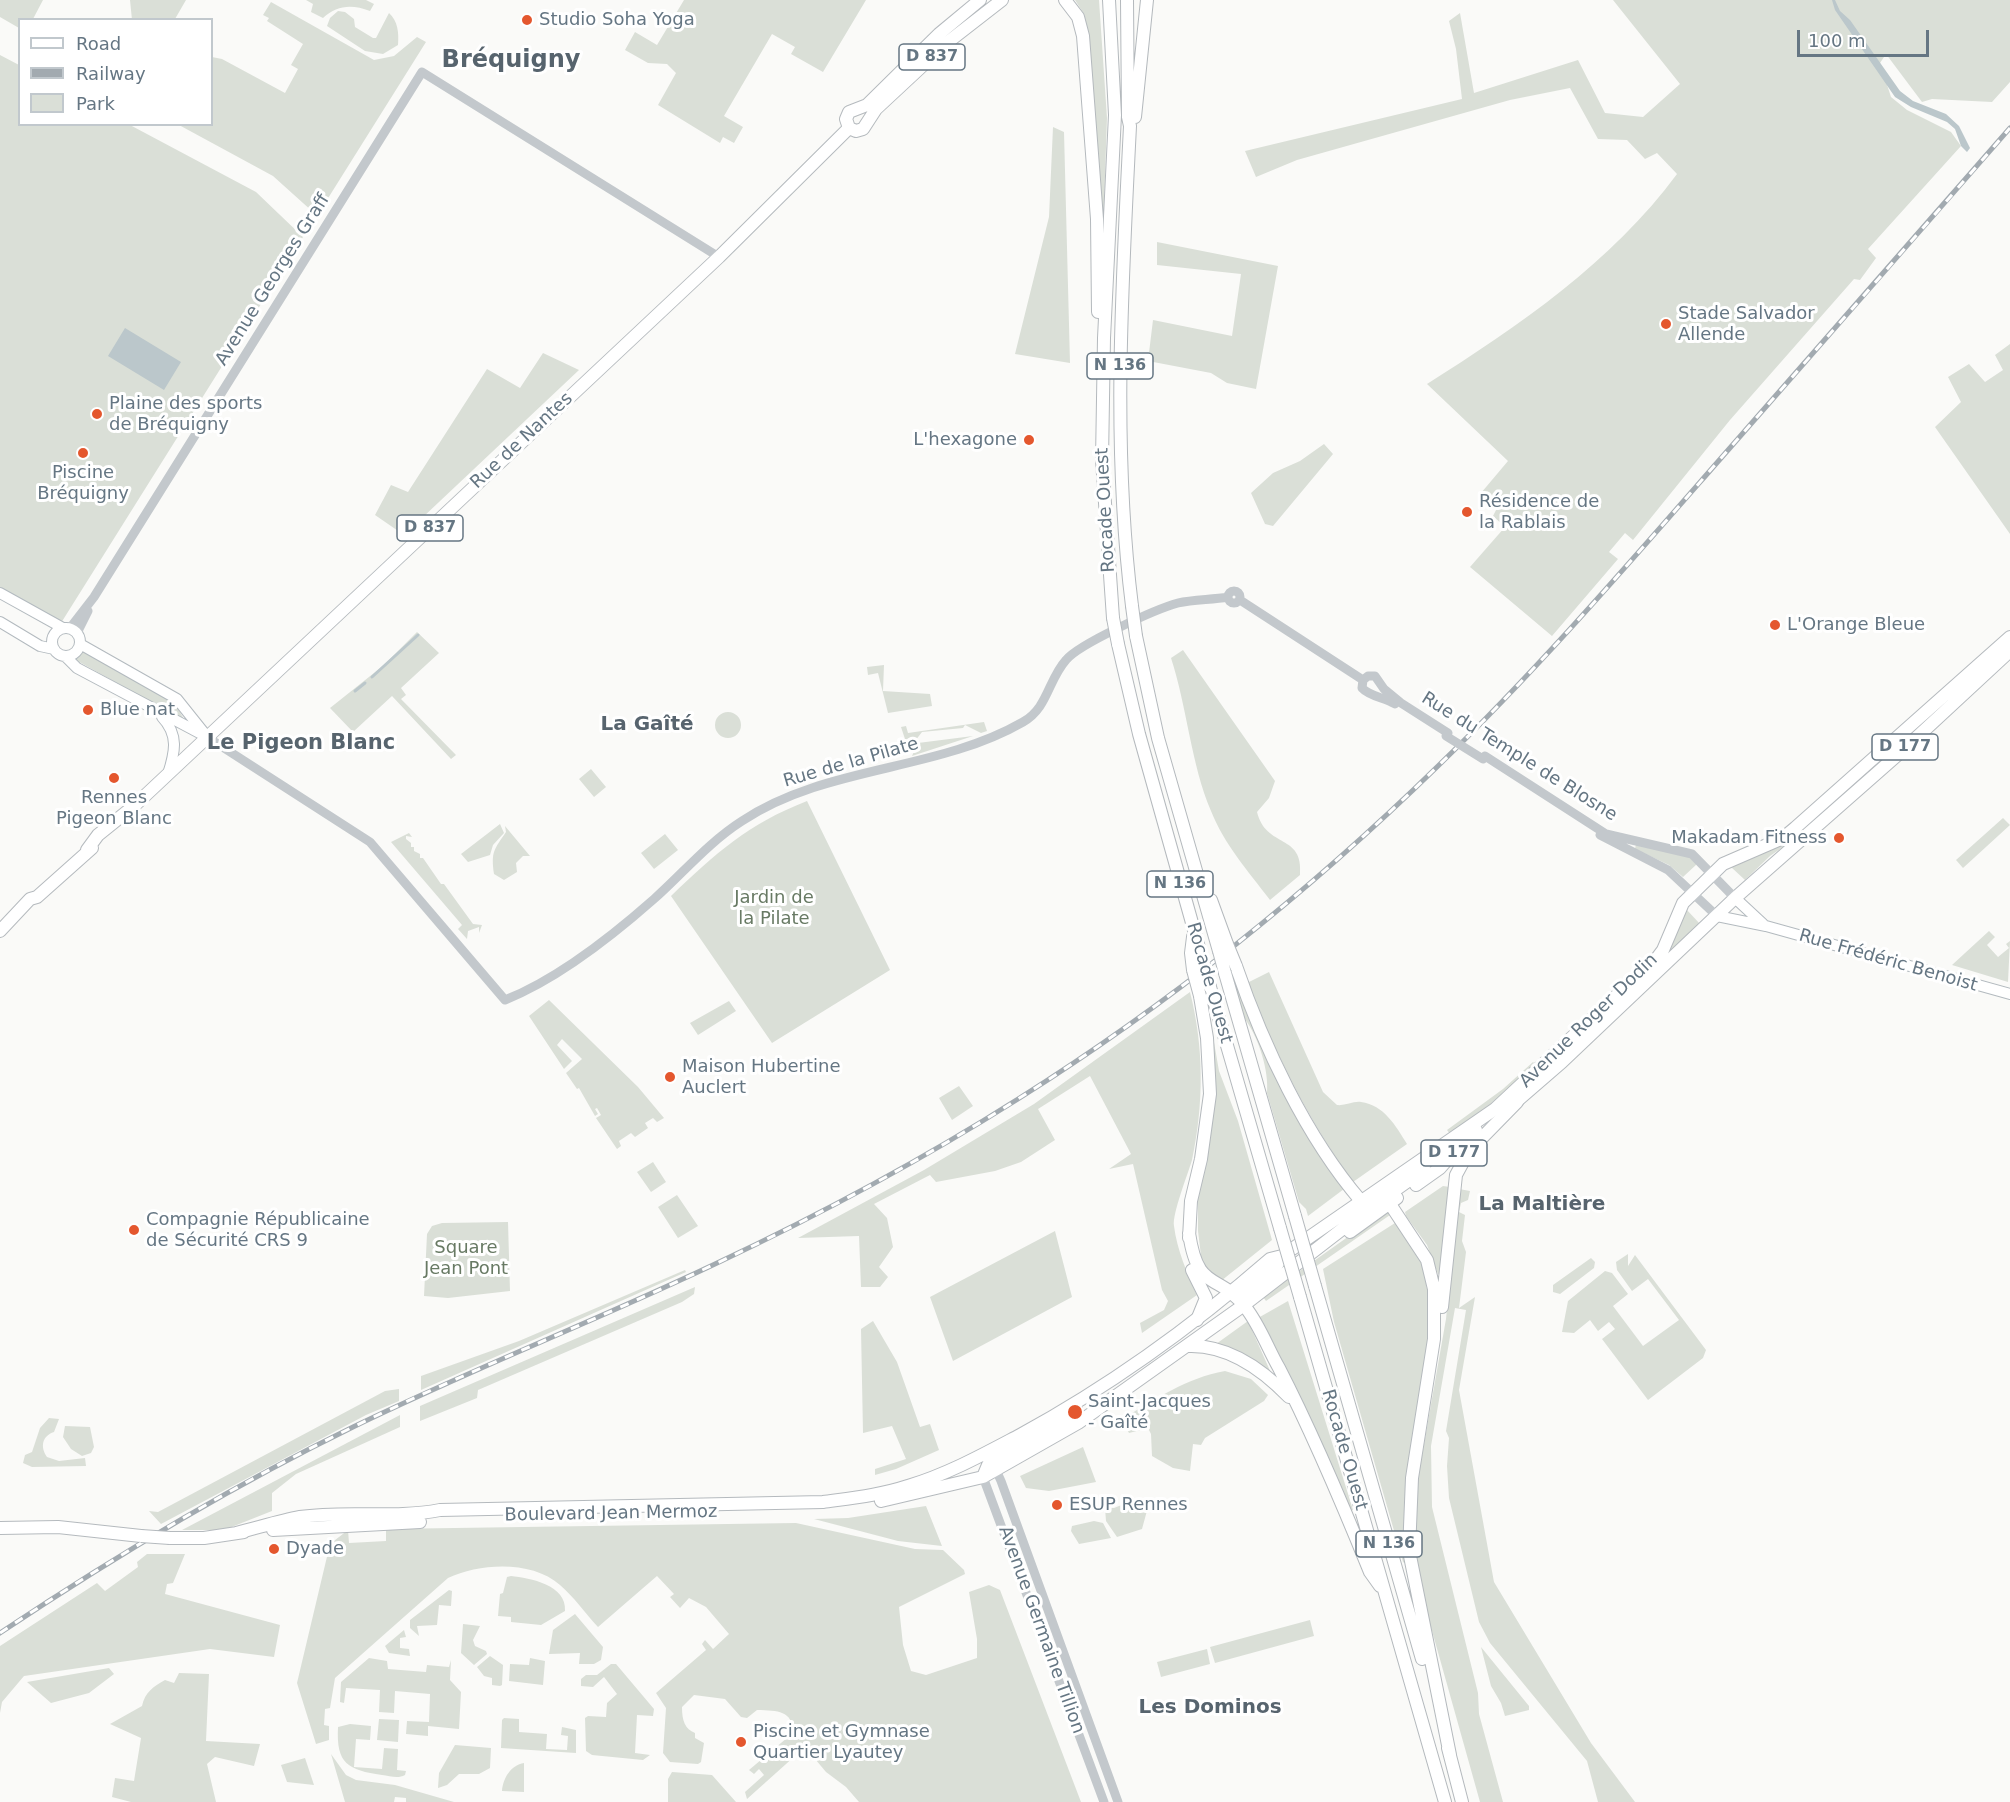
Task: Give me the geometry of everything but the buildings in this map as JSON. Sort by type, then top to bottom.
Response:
[{"type":"main road","name":"D 837","points":[[859,109],[870,102],[939,34],[980,0]]},
{"type":"main road","name":"D 837","points":[[868,120],[948,42],[1002,0]]},
{"type":"main road","points":[[1065,0],[1078,17],[1083,36],[1098,219],[1098,329],[1104,338]]},
{"type":"main road","name":"Rocade Ouest","points":[[1109,0],[1115,115],[1104,338],[1103,502],[1113,618],[1139,735],[1194,933],[1198,966],[1210,987],[1445,1802]]},
{"type":"main road","name":"Rocade Ouest","points":[[1127,0],[1130,126],[1119,414],[1122,516],[1136,636],[1158,738],[1203,890],[1203,898],[1231,970],[1295,1216],[1462,1802]]},
{"type":"main road","points":[[1130,126],[1135,117],[1147,0]]},
{"type":"main road","points":[[859,109],[866,113],[868,120],[863,129],[856,131],[849,128],[847,115],[852,110],[859,109]]},
{"type":"main road","name":"Rue de Nantes","points":[[0,931],[16,916],[24,904],[37,897],[87,850],[98,835],[113,825],[168,774],[719,257],[849,128]]},
{"type":"main road","points":[[0,593],[72,634],[177,699],[207,737]]},
{"type":"main road","points":[[0,622],[40,646],[54,649],[77,668],[207,737]]},
{"type":"main road","points":[[54,649],[52,639],[72,634]]},
{"type":"main road","points":[[65,656],[76,652],[72,634]]},
{"type":"main road","name":"Avenue Roger Dodin","points":[[1364,1205],[1429,1153],[1495,1109],[1657,958],[1663,950],[1683,903],[1712,874],[1730,859],[1783,838],[2010,637]]},
{"type":"main road","name":"Avenue Roger Dodin","points":[[1386,1202],[1440,1168],[1466,1138],[1517,1102],[1735,898],[2010,651]]},
{"type":"main road","points":[[156,710],[170,726],[174,736],[174,756],[168,774]]},
{"type":"main road","name":"Rue Frédéric Benoist","points":[[1735,898],[1766,926]]},
{"type":"main road","name":"Rue Frédéric Benoist","points":[[1717,916],[1766,926],[2010,994]]},
{"type":"main road","points":[[1197,1320],[1206,1298],[1187,1258],[1191,1202],[1202,1152],[1210,1094],[1207,1038],[1198,966]]},
{"type":"main road","points":[[1231,970],[1313,1135],[1364,1205]]},
{"type":"main road","points":[[1434,1340],[1438,1332],[1442,1308],[1456,1175],[1469,1151],[1517,1102]]},
{"type":"main road","points":[[1282,1275],[1364,1205],[1386,1202],[1422,1171],[1429,1153]]},
{"type":"main road","points":[[1386,1202],[1421,1248],[1431,1273],[1435,1306],[1434,1340],[1412,1478],[1409,1551],[1450,1755]]},
{"type":"main road","name":"D 177","points":[[1244,1305],[1282,1275],[1386,1202]]},
{"type":"main road","name":"D 177","points":[[1231,1294],[1270,1259],[1282,1256],[1364,1205]]},
{"type":"main road","points":[[1189,1233],[1194,1261],[1204,1276],[1244,1305],[1296,1404],[1370,1572],[1385,1592]]},
{"type":"main road","points":[[1244,1305],[1245,1294],[1276,1267],[1282,1256]]},
{"type":"main road","name":"Boulevard Jean Mermoz","points":[[989,1471],[1062,1422],[1104,1386],[1231,1294]]},
{"type":"main road","name":"Boulevard Jean Mermoz","points":[[0,1528],[58,1527],[141,1536],[204,1538],[236,1533],[321,1526],[416,1522],[441,1518],[832,1508],[919,1494],[989,1471],[1095,1413],[1244,1305]]},
{"type":"main road","points":[[1187,1346],[1206,1345],[1246,1362],[1267,1375],[1296,1404]]},
{"type":"main road","name":"Boulevard Jean Mermoz","points":[[236,1533],[300,1517],[416,1515],[440,1510],[823,1502],[856,1498],[908,1486],[976,1459],[1104,1386]]},
{"type":"main road","name":"Avenue Germaine Tillion","points":[[976,1459],[989,1471]]},
{"type":"street","name":"Avenue Georges Graff","points":[[72,634],[422,72],[719,257]]},
{"type":"street","name":"Rue de la Pilate","points":[[207,737],[370,842],[504,1000],[524,992],[585,953],[644,908],[718,840],[755,812],[814,788],[932,757],[1015,726],[1041,706],[1059,671],[1076,651],[1178,603],[1228,597],[1233,603],[1240,600],[1363,680]]},
{"type":"street","points":[[1368,676],[1375,676],[1380,684],[1378,690],[1373,694],[1364,691],[1363,680],[1368,676]]},
{"type":"street","name":"Rue du Temple de Blosne","points":[[1380,684],[1401,703],[1626,850],[1668,870],[1717,916]]},
{"type":"street","name":"Rue du Temple de Blosne","points":[[1373,694],[1387,699],[1447,734]]},
{"type":"street","name":"Rue du Temple de Blosne","points":[[1484,758],[1606,834],[1692,854],[1735,898]]},
{"type":"street","points":[[1626,850],[1633,839]]},
{"type":"street","name":"Avenue Germaine Tillion","points":[[989,1471],[1104,1802]]},
{"type":"street","name":"Avenue Germaine Tillion","points":[[989,1471],[1118,1802]]},
{"type":"green space","points":[[0,0],[43,0],[34,18],[18,18],[18,27],[0,17]]},
{"type":"green space","points":[[130,0],[186,0],[176,18],[132,18]]},
{"type":"green space","points":[[306,0],[366,0],[374,4],[370,11],[357,7],[345,7],[334,10],[323,18],[311,12],[313,4]]},
{"type":"green space","points":[[684,0],[866,0],[823,72],[791,54],[795,47],[772,34],[724,116],[743,127],[734,143],[723,137],[720,143],[658,105],[676,73],[667,64],[648,63],[625,50],[635,32],[657,45]]},
{"type":"green space","points":[[1075,0],[1099,0],[1107,118],[1103,234],[1087,26],[1084,14]]},
{"type":"green space","name":"Stade Salvador Allende","points":[[1613,0],[2010,0],[2010,82],[1992,102],[1932,99],[1922,102],[1886,54],[1880,63],[1891,97],[1907,110],[1951,132],[1961,146],[1868,249],[1876,258],[1860,280],[1854,279],[1730,420],[1633,540],[1625,533],[1609,552],[1618,559],[1552,636],[1470,567],[1505,527],[1493,516],[1498,506],[1481,493],[1508,461],[1427,384],[1496,339],[1594,264],[1651,206],[1677,174],[1657,153],[1645,159],[1627,140],[1598,139],[1570,88],[1510,100],[1297,160],[1256,177],[1245,151],[1462,99],[1456,49],[1449,21],[1460,13],[1474,93],[1578,60],[1605,113],[1643,117],[1680,84]]},
{"type":"green space","points":[[271,2],[374,60],[394,56],[417,37],[426,42],[320,211],[313,212],[273,176],[181,126],[213,126],[213,57],[222,59],[285,93],[298,69],[291,65],[303,44],[267,21],[269,18],[263,15]]},
{"type":"green space","points":[[338,11],[345,12],[354,19],[355,27],[373,38],[376,38],[389,13],[397,28],[398,45],[383,54],[365,51],[327,26],[330,18]]},
{"type":"green space","name":"Plaine des sports de Bréquigny","points":[[0,55],[18,64],[18,126],[132,126],[256,192],[303,237],[61,623],[0,587]]},
{"type":"green space","points":[[1053,127],[1064,132],[1070,363],[1015,354],[1049,217]]},
{"type":"green space","points":[[1157,242],[1278,266],[1256,389],[1227,383],[1211,373],[1148,361],[1153,320],[1232,336],[1241,274],[1157,265]]},
{"type":"green space","points":[[2010,344],[2010,534],[1935,427],[1961,402],[1948,377],[1969,364],[1985,382],[2003,370],[1995,355]]},
{"type":"green space","points":[[543,353],[579,370],[404,535],[375,515],[391,485],[408,492],[487,369],[520,388]]},
{"type":"green space","points":[[1324,444],[1333,454],[1273,526],[1265,524],[1251,493],[1273,473],[1300,461]]},
{"type":"green space","points":[[417,632],[439,653],[401,688],[406,695],[401,699],[456,755],[451,759],[392,696],[353,732],[330,708],[384,665]]},
{"type":"green space","points":[[81,649],[174,702],[185,721],[74,659]]},
{"type":"green space","points":[[1183,650],[1275,781],[1269,798],[1257,812],[1268,832],[1291,846],[1296,853],[1300,862],[1300,875],[1270,900],[1223,835],[1204,793],[1171,658]]},
{"type":"green space","points":[[884,665],[883,691],[930,694],[932,706],[888,713],[878,673],[868,675],[867,667]]},
{"type":"green space","points":[[728,712],[737,716],[741,725],[737,734],[728,738],[719,734],[715,725],[719,716]]},
{"type":"green space","points":[[984,722],[987,731],[981,733],[965,725],[963,728],[922,732],[905,754],[904,748],[910,743],[905,739],[901,727],[906,726],[908,733]]},
{"type":"green space","points":[[973,736],[912,756],[918,743]]},
{"type":"green space","points":[[591,769],[606,787],[594,797],[579,779]]},
{"type":"green space","name":"Jardin de la Pilate","points":[[807,801],[890,970],[772,1043],[671,896],[734,841],[767,820]]},
{"type":"green space","points":[[2003,818],[2010,825],[1963,868],[1956,860]]},
{"type":"green space","points":[[500,824],[504,833],[493,845],[490,855],[468,862],[461,854]]},
{"type":"green space","points":[[505,826],[530,856],[523,856],[516,863],[517,872],[504,880],[494,874],[493,855],[506,832]]},
{"type":"green space","points":[[409,833],[412,837],[406,836],[406,839],[411,843],[411,847],[414,847],[414,851],[420,854],[420,858],[423,858],[441,884],[444,884],[473,924],[482,925],[479,933],[479,927],[468,931],[467,939],[458,929],[462,925],[391,842]]},
{"type":"green space","points":[[665,834],[678,850],[654,869],[641,853]]},
{"type":"green space","points":[[1793,840],[1770,856],[1745,880],[1731,867]]},
{"type":"green space","points":[[1636,844],[1689,857],[1697,864],[1683,877],[1669,865],[1635,849]]},
{"type":"green space","points":[[1686,909],[1701,925],[1662,962],[1671,946]]},
{"type":"green space","points":[[1989,931],[1995,937],[1987,945],[1998,957],[2009,948],[2006,944],[2010,941],[2008,982],[1952,965]]},
{"type":"green space","points":[[1232,971],[1344,1189],[1308,1216],[1306,1209],[1299,1202],[1267,1093],[1262,1056],[1242,1012]]},
{"type":"green space","points":[[1269,972],[1323,1092],[1337,1105],[1361,1102],[1376,1107],[1388,1117],[1407,1144],[1353,1182],[1322,1135],[1294,1086],[1247,983]]},
{"type":"green space","points":[[1190,992],[1200,1055],[1199,1118],[1192,1160],[1178,1204],[1174,1226],[1180,1253],[1197,1295],[1142,1333],[1140,1323],[1164,1310],[1168,1301],[1162,1290],[1133,1164],[1109,1169],[1131,1154],[1090,1076],[1038,1109],[1055,1140],[1021,1162],[995,1171],[936,1182],[930,1175],[874,1204],[887,1218],[893,1247],[879,1267],[888,1277],[880,1287],[861,1287],[859,1236],[798,1238],[924,1170],[1034,1104]]},
{"type":"green space","points":[[549,1000],[638,1087],[664,1118],[657,1122],[653,1118],[645,1123],[648,1128],[635,1137],[631,1133],[619,1141],[621,1146],[617,1149],[596,1118],[601,1115],[597,1108],[595,1109],[598,1114],[595,1116],[579,1088],[577,1089],[566,1073],[582,1059],[562,1039],[557,1045],[572,1061],[564,1069],[529,1016]]},
{"type":"green space","points":[[729,1001],[736,1011],[698,1035],[690,1023]]},
{"type":"green space","points":[[1211,1025],[1219,1071],[1238,1121],[1272,1240],[1221,1281],[1202,1264],[1198,1231],[1198,1191]]},
{"type":"green space","points":[[1533,1062],[1537,1066],[1503,1095],[1450,1134],[1447,1130],[1503,1089]]},
{"type":"green space","points":[[959,1086],[973,1106],[952,1120],[939,1098]]},
{"type":"green space","points":[[653,1162],[666,1182],[651,1192],[637,1172]]},
{"type":"green space","points":[[1443,1186],[1450,1187],[1441,1273],[1438,1274],[1427,1245],[1405,1212]]},
{"type":"green space","points":[[1459,1189],[1470,1191],[1468,1200],[1461,1203],[1459,1212],[1465,1215],[1462,1241],[1466,1252],[1459,1308],[1475,1297],[1459,1390],[1494,1582],[1591,1743],[1635,1802],[1598,1802],[1587,1761],[1490,1643],[1479,1622],[1449,1498],[1447,1466],[1449,1438],[1446,1431],[1466,1310],[1455,1308],[1431,1446],[1432,1507],[1478,1693],[1479,1714],[1503,1802],[1480,1802],[1427,1613],[1416,1557],[1414,1526],[1417,1484],[1446,1319]]},
{"type":"green space","points":[[677,1195],[698,1226],[678,1238],[658,1207]]},
{"type":"green space","points":[[1388,1211],[1390,1215],[1266,1301],[1263,1297],[1383,1212]]},
{"type":"green space","name":"Square Jean Pont","points":[[508,1222],[510,1291],[448,1298],[424,1296],[427,1234],[432,1226],[442,1223]]},
{"type":"green space","points":[[1395,1223],[1421,1256],[1431,1311],[1406,1564],[1403,1562],[1334,1322],[1323,1269]]},
{"type":"green space","points":[[1055,1231],[1072,1297],[953,1361],[930,1297]]},
{"type":"green space","points":[[1628,1254],[1628,1266],[1635,1255],[1706,1350],[1703,1358],[1648,1400],[1602,1339],[1615,1329],[1609,1322],[1598,1331],[1590,1320],[1574,1333],[1562,1332],[1568,1301],[1605,1271],[1612,1273],[1628,1294],[1613,1306],[1643,1346],[1679,1320],[1648,1279],[1632,1291],[1617,1270],[1616,1262]]},
{"type":"green space","points":[[1591,1258],[1595,1262],[1594,1268],[1560,1294],[1553,1292],[1553,1285]]},
{"type":"green space","points":[[685,1270],[686,1272],[421,1390],[421,1376],[519,1341]]},
{"type":"green space","points":[[695,1287],[694,1294],[682,1302],[478,1390],[477,1398],[420,1421],[420,1406]]},
{"type":"green space","points":[[1288,1301],[1353,1510],[1349,1511],[1258,1318]]},
{"type":"green space","points":[[873,1321],[897,1362],[920,1427],[930,1424],[939,1450],[896,1469],[875,1475],[875,1469],[906,1459],[892,1426],[863,1433],[861,1329]]},
{"type":"green space","points":[[1248,1321],[1271,1373],[1216,1344]]},
{"type":"green space","points":[[1225,1371],[1251,1379],[1268,1395],[1264,1401],[1205,1438],[1201,1445],[1193,1444],[1190,1471],[1173,1468],[1152,1456],[1151,1434],[1148,1428],[1129,1433],[1122,1419],[1184,1384]]},
{"type":"green space","points":[[399,1389],[399,1401],[366,1415],[161,1524],[149,1511],[158,1512],[385,1391]]},
{"type":"green space","points":[[400,1415],[400,1427],[296,1474],[272,1493],[272,1511],[224,1530],[182,1530]]},
{"type":"green space","points":[[49,1418],[59,1419],[54,1432],[43,1442],[43,1449],[47,1457],[59,1461],[85,1458],[86,1466],[32,1467],[23,1463],[25,1455],[32,1452],[40,1428]]},
{"type":"green space","points":[[65,1426],[90,1427],[94,1447],[91,1453],[82,1456],[71,1449],[63,1437]]},
{"type":"green space","points":[[1083,1447],[1096,1482],[1049,1491],[1026,1488],[1020,1476]]},
{"type":"green space","points":[[1129,1502],[1148,1507],[1142,1529],[1117,1537],[1106,1521],[1105,1508],[1114,1508]]},
{"type":"green space","points":[[926,1506],[942,1546],[898,1541],[814,1519],[848,1518]]},
{"type":"green space","points":[[1094,1521],[1103,1523],[1111,1538],[1079,1544],[1071,1531],[1072,1526]]},
{"type":"green space","points":[[796,1523],[915,1549],[943,1550],[964,1570],[965,1574],[899,1607],[903,1645],[911,1671],[926,1675],[977,1658],[977,1639],[969,1592],[989,1585],[1000,1590],[1081,1802],[859,1802],[846,1787],[826,1772],[805,1747],[747,1799],[745,1792],[764,1775],[759,1769],[754,1774],[749,1770],[794,1732],[790,1719],[783,1713],[765,1710],[757,1710],[747,1718],[741,1717],[725,1699],[694,1695],[682,1707],[682,1712],[686,1727],[695,1733],[695,1738],[704,1743],[701,1762],[698,1764],[670,1762],[663,1753],[666,1708],[656,1693],[706,1650],[702,1644],[705,1640],[713,1649],[729,1634],[706,1607],[689,1598],[680,1608],[670,1597],[674,1594],[657,1576],[598,1627],[560,1585],[535,1571],[490,1567],[475,1569],[448,1578],[335,1678],[330,1708],[325,1709],[324,1725],[329,1726],[329,1740],[316,1744],[297,1683],[330,1544],[348,1530],[349,1543],[386,1541],[386,1529]]},
{"type":"green space","points":[[147,1554],[185,1554],[173,1583],[167,1584],[165,1594],[280,1625],[274,1657],[210,1649],[24,1676],[2,1702],[0,1713],[0,1646],[97,1583],[105,1591],[138,1567],[137,1562]]},
{"type":"green space","points":[[507,1577],[537,1581],[554,1589],[564,1602],[565,1611],[541,1625],[511,1622],[511,1617],[498,1616],[500,1594],[503,1593]]},
{"type":"green space","points":[[449,1590],[452,1591],[451,1606],[439,1605],[437,1625],[417,1626],[419,1636],[410,1628],[410,1620]]},
{"type":"green space","points":[[575,1614],[603,1647],[601,1660],[594,1664],[579,1664],[580,1653],[549,1654],[553,1630]]},
{"type":"green space","points":[[1310,1620],[1314,1636],[1215,1663],[1210,1647]]},
{"type":"green space","points":[[463,1624],[480,1626],[473,1640],[475,1646],[486,1651],[487,1654],[474,1665],[461,1653]]},
{"type":"green space","points":[[404,1630],[406,1637],[400,1638],[400,1648],[409,1649],[410,1656],[389,1653],[385,1646]]},
{"type":"green space","points":[[1481,1647],[1529,1706],[1529,1710],[1505,1716],[1501,1703],[1491,1686]]},
{"type":"green space","points":[[1207,1649],[1210,1664],[1161,1677],[1157,1662]]},
{"type":"green space","points":[[490,1656],[503,1665],[502,1685],[500,1686],[492,1685],[492,1678],[484,1676],[477,1667]]},
{"type":"green space","points":[[369,1658],[387,1661],[388,1669],[426,1672],[427,1665],[449,1667],[451,1660],[450,1680],[461,1692],[459,1729],[428,1726],[428,1736],[406,1734],[407,1721],[429,1722],[430,1694],[395,1691],[394,1713],[379,1712],[380,1690],[346,1688],[344,1703],[340,1702],[341,1682]]},
{"type":"green space","points":[[530,1658],[545,1661],[543,1685],[509,1681],[510,1664],[529,1665]]},
{"type":"green space","points":[[611,1664],[616,1664],[654,1709],[653,1716],[637,1715],[635,1753],[650,1755],[643,1760],[592,1755],[586,1751],[585,1718],[588,1716],[606,1717],[607,1703],[617,1694],[604,1677],[593,1687],[581,1686],[581,1679],[586,1675],[597,1675]]},
{"type":"green space","points":[[109,1668],[114,1674],[89,1693],[51,1703],[27,1682]]},
{"type":"green space","points":[[179,1673],[209,1674],[206,1741],[260,1744],[254,1766],[215,1757],[207,1764],[216,1802],[131,1802],[112,1797],[115,1778],[134,1781],[141,1738],[110,1724],[142,1706],[147,1693],[157,1685],[165,1680],[174,1683]]},
{"type":"green space","points":[[504,1718],[519,1719],[519,1732],[547,1734],[546,1749],[567,1750],[568,1736],[561,1735],[562,1727],[576,1730],[576,1753],[501,1748]]},
{"type":"green space","points":[[379,1719],[399,1720],[398,1742],[377,1740]]},
{"type":"green space","points":[[350,1724],[371,1726],[370,1740],[356,1739],[354,1767],[382,1769],[384,1748],[398,1749],[397,1770],[406,1771],[405,1775],[394,1777],[360,1771],[346,1763],[339,1749],[338,1727]]},
{"type":"green space","points":[[455,1745],[491,1748],[490,1768],[479,1774],[459,1774],[447,1785],[438,1788],[439,1773]]},
{"type":"green space","points":[[331,1754],[346,1775],[356,1780],[395,1785],[454,1802],[406,1802],[406,1798],[395,1797],[394,1802],[345,1802]]},
{"type":"green space","points":[[305,1758],[314,1785],[287,1782],[281,1765]]},
{"type":"green space","points":[[524,1763],[524,1792],[502,1791],[509,1773],[515,1766]]},
{"type":"green space","points":[[672,1772],[712,1775],[736,1802],[668,1802],[668,1779]]},
{"type":"shaded area","points":[[1832,0],[1835,0],[1840,11],[1850,20],[1900,91],[1913,101],[1946,114],[1959,126],[1970,148],[1967,152],[1961,146],[1955,129],[1947,122],[1911,107],[1895,97],[1835,10]]},
{"type":"shaded area","points":[[125,328],[181,362],[164,390],[108,356]]},
{"type":"waterway","points":[[372,677],[418,635]]},
{"type":"waterway","points":[[355,691],[365,683]]},
{"type":"railway","points":[[0,1633],[173,1524],[307,1450],[443,1385],[715,1264],[869,1186],[1018,1099],[1074,1063],[1183,985],[1237,944],[1340,857],[1438,766],[1510,693],[1614,580],[2010,128]]},
{"type":"place","name":"Studio Soha Yoga","points":[[527,20]]},
{"type":"place","name":"Stade Salvador Allende","points":[[1666,324]]},
{"type":"place","name":"Plaine des sports de Bréquigny","points":[[97,414]]},
{"type":"place","name":"L'hexagone","points":[[1029,440]]},
{"type":"place","name":"Piscine Bréquigny","points":[[83,453]]},
{"type":"place","name":"Résidence de la Rablais","points":[[1467,512]]},
{"type":"place","name":"L'Orange Bleue","points":[[1775,625]]},
{"type":"place","name":"Blue nat","points":[[88,710]]},
{"type":"place","name":"Rennes Pigeon Blanc","points":[[114,778]]},
{"type":"place","name":"Makadam Fitness","points":[[1839,838]]},
{"type":"place","name":"Maison Hubertine Auclert","points":[[670,1077]]},
{"type":"place","name":"Compagnie Républicaine de Sécurité CRS 9","points":[[134,1230]]},
{"type":"place","name":"Saint-Jacques - Gaîté","points":[[1075,1412]]},
{"type":"place","name":"ESUP Rennes","points":[[1057,1505]]},
{"type":"place","name":"Dyade","points":[[274,1549]]},
{"type":"place","name":"Piscine et Gymnase Quartier Lyautey","points":[[741,1742]]},
{"type":"district","name":"Bréquigny","points":[[511,61]]},
{"type":"district","name":"La Gaîté","points":[[647,725]]},
{"type":"district","name":"Le Pigeon Blanc","points":[[301,744]]},
{"type":"district","name":"La Maltière","points":[[1542,1205]]},
{"type":"district","name":"Les Dominos","points":[[1210,1708]]}]
